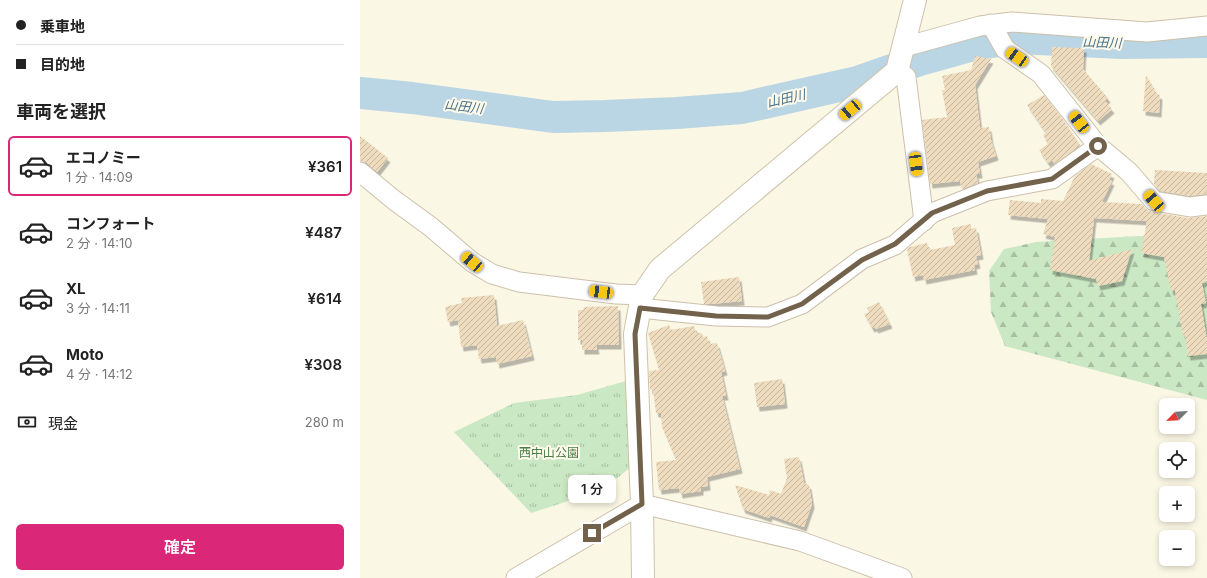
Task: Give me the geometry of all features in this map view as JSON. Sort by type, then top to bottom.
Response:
[{"type":"street","points":[[642,578],[642,504],[635,334],[641,302],[660,269],[897,71],[915,0]]},
{"type":"street","points":[[904,47],[980,26],[1012,22],[1147,32],[1207,26]]},
{"type":"street","points":[[991,24],[1005,49],[1041,74],[1098,146],[1129,172],[1154,201],[1190,207],[1207,205]]},
{"type":"street","points":[[897,71],[906,77],[924,221]]},
{"type":"street","points":[[360,172],[394,200],[431,227],[472,262],[492,274],[519,282],[616,294],[641,302],[716,316],[768,317],[802,304],[862,260],[895,244],[932,213],[987,191],[1052,179],[1098,146]]},
{"type":"street","points":[[516,578],[642,504],[800,541],[902,578]]},
{"type":"green space","points":[[1138,236],[1207,239],[1207,400],[1005,346],[991,312],[989,271],[1004,249],[1036,242]]},
{"type":"green space","name":"西中山公園","points":[[626,381],[632,466],[603,490],[531,513],[454,432],[514,403],[577,395]]},
{"type":"building","points":[[1052,47],[1084,48],[1083,69],[1108,98],[1105,101],[1112,109],[1098,121],[1051,66]]},
{"type":"building","points":[[975,56],[991,59],[975,85],[980,128],[989,127],[996,156],[978,162],[980,174],[976,174],[978,183],[962,189],[960,181],[930,184],[922,120],[947,117],[942,90],[945,90],[942,76],[971,70]]},
{"type":"building","points":[[1146,75],[1157,94],[1160,95],[1159,113],[1143,111]]},
{"type":"building","points":[[1044,95],[1080,145],[1055,164],[1052,160],[1048,163],[1039,150],[1048,144],[1043,135],[1046,133],[1027,105]]},
{"type":"building","points":[[360,136],[388,158],[377,172],[367,163],[360,161]]},
{"type":"building","points":[[1091,164],[1112,174],[1109,180],[1112,181],[1102,202],[1142,204],[1146,209],[1152,212],[1188,218],[1207,216],[1207,282],[1202,283],[1206,303],[1201,304],[1207,340],[1207,354],[1188,356],[1175,290],[1171,291],[1164,257],[1141,253],[1147,221],[1094,218],[1089,261],[1132,249],[1122,281],[1098,286],[1096,279],[1050,270],[1055,237],[1043,234],[1048,219],[1008,215],[1010,200],[1041,203],[1041,199],[1063,201],[1075,176]]},
{"type":"building","points":[[1155,170],[1207,173],[1207,194],[1190,196],[1160,191],[1154,184]]},
{"type":"building","points":[[971,224],[971,229],[976,228],[981,255],[976,256],[978,264],[974,265],[975,270],[924,280],[923,275],[913,277],[907,249],[927,243],[930,250],[955,245],[952,228]]},
{"type":"building","points":[[739,277],[742,301],[704,304],[701,282]]},
{"type":"building","points":[[494,295],[497,326],[523,320],[532,356],[497,364],[496,357],[479,359],[477,345],[461,347],[458,320],[448,322],[445,307],[462,303],[461,298]]},
{"type":"building","points":[[879,302],[890,324],[876,329],[875,327],[872,328],[864,314],[869,312],[867,308]]},
{"type":"building","points":[[618,306],[619,345],[596,345],[597,350],[582,350],[582,340],[578,340],[578,310],[583,310],[584,307]]},
{"type":"building","points":[[669,325],[671,330],[694,326],[696,333],[702,333],[703,337],[707,336],[709,344],[717,343],[725,371],[721,372],[726,396],[722,396],[740,469],[707,477],[708,486],[701,487],[701,491],[680,494],[679,488],[659,490],[656,462],[676,460],[662,427],[661,413],[656,413],[653,389],[650,390],[649,371],[659,370],[648,333]]},
{"type":"building","points":[[782,379],[785,404],[757,407],[754,383]]},
{"type":"building","points":[[799,457],[804,483],[809,485],[812,504],[804,527],[770,515],[769,518],[743,509],[735,485],[769,495],[770,490],[781,494],[787,478],[784,459]]},
{"type":"waterway","name":"山田川","points":[[360,93],[412,98],[553,117],[677,113],[742,108],[857,82],[923,59],[973,45],[1016,38],[1122,43],[1207,42]]},
{"type":"route","points":[[592,533],[642,504],[635,334],[640,308],[716,316],[768,317],[802,304],[862,260],[895,244],[932,213],[987,191],[1052,179],[1098,146]]}]
